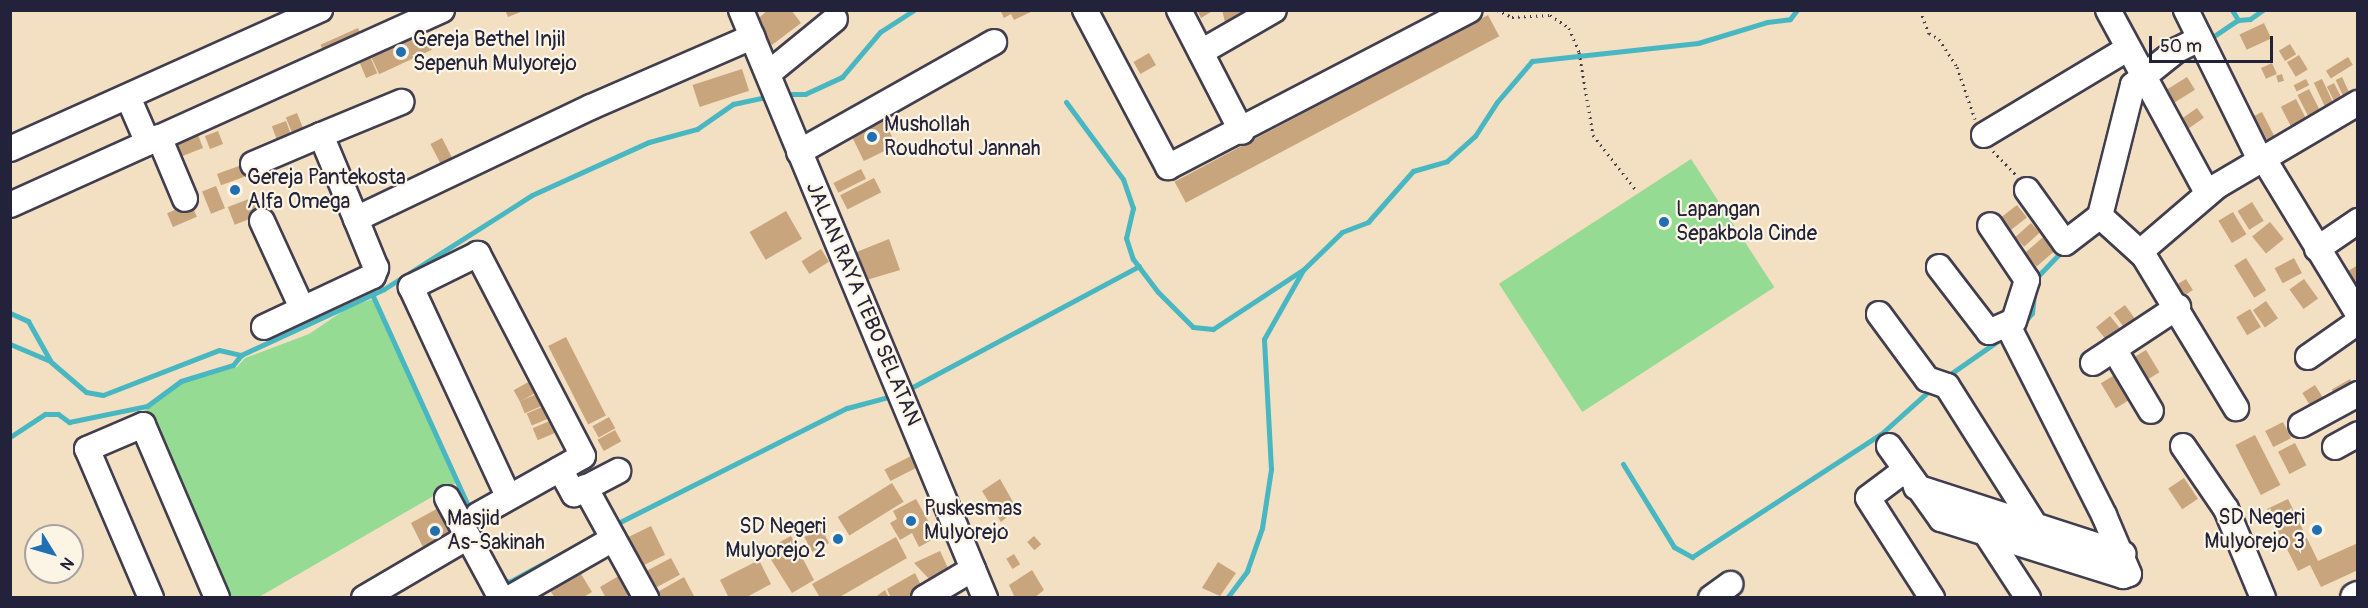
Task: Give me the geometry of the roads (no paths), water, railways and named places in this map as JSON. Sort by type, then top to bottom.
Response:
[{"type":"street","points":[[10,149],[320,10]]},
{"type":"street","points":[[10,205],[442,10]]},
{"type":"street","name":"JALAN RAYA TEBO SELATAN","points":[[741,10],[985,597]]},
{"type":"street","points":[[1084,10],[1168,167],[1242,132],[1442,17],[1470,10]]},
{"type":"street","points":[[1179,10],[1242,132]]},
{"type":"street","points":[[1201,52],[1274,10]]},
{"type":"street","points":[[2108,10],[2127,49],[2208,194]]},
{"type":"street","points":[[2186,10],[2260,157],[2358,314]]},
{"type":"street","points":[[771,79],[835,18]]},
{"type":"street","points":[[356,219],[600,102],[752,37]]},
{"type":"street","points":[[799,152],[994,42]]},
{"type":"street","points":[[2027,190],[2065,243],[2102,218],[2130,93],[2143,78],[2177,50],[2202,42]]},
{"type":"street","points":[[1984,135],[2127,49]]},
{"type":"street","points":[[128,97],[185,199]]},
{"type":"street","points":[[253,164],[400,102]]},
{"type":"street","points":[[2140,252],[2208,194],[2260,157],[2358,103]]},
{"type":"street","points":[[264,327],[376,273],[321,135]]},
{"type":"street","points":[[2102,218],[2140,252],[2178,307],[2236,408]]},
{"type":"street","points":[[262,221],[302,308]]},
{"type":"street","points":[[2317,249],[2358,221]]},
{"type":"street","points":[[1940,267],[1985,330],[1992,333],[2008,326],[2019,315],[2027,280],[1990,225]]},
{"type":"street","points":[[508,496],[411,287],[478,254],[583,456],[585,488],[608,541],[646,597]]},
{"type":"street","points":[[2093,363],[2178,307]]},
{"type":"street","points":[[1879,314],[1927,379],[1947,386],[2046,537]]},
{"type":"street","points":[[2308,357],[2358,322]]},
{"type":"street","points":[[1889,446],[1907,481],[1982,524],[2122,554],[2008,326]]},
{"type":"street","points":[[2114,349],[2151,411]]},
{"type":"street","points":[[2301,426],[2358,394]]},
{"type":"street","points":[[151,597],[87,449],[143,425],[217,597]]},
{"type":"street","points":[[2335,447],[2358,434]]},
{"type":"street","points":[[2183,446],[2226,509],[2263,597]]},
{"type":"street","points":[[364,597],[473,526],[508,496],[583,456]]},
{"type":"street","points":[[560,469],[585,488]]},
{"type":"street","points":[[585,488],[618,471]]},
{"type":"street","points":[[1907,481],[1868,498],[1932,597]]},
{"type":"street","points":[[447,498],[473,526],[501,597]]},
{"type":"street","points":[[1982,524],[2028,597]]},
{"type":"street","points":[[510,597],[608,541]]},
{"type":"street","points":[[924,597],[973,569]]},
{"type":"street","points":[[1711,597],[1730,584]]},
{"type":"waterway","points":[[782,94],[805,94],[842,77],[880,32],[914,10]]},
{"type":"waterway","points":[[1066,102],[1123,179],[1133,208],[1126,238],[1133,259],[1158,292],[1193,327],[1213,329],[1304,269],[1342,232],[1368,222],[1413,171],[1447,161],[1475,136],[1497,102],[1532,61],[1698,43],[1767,22],[1790,19],[1797,10]]},
{"type":"waterway","points":[[2232,10],[2238,20]]},
{"type":"waterway","points":[[2208,40],[2238,20],[2250,19],[2263,10]]},
{"type":"waterway","points":[[10,437],[45,414],[58,414],[69,422],[147,406],[181,381],[233,365],[241,355],[384,289],[532,195],[649,142],[697,129],[733,104],[770,96]]},
{"type":"waterway","points":[[2035,279],[2063,250]]},
{"type":"waterway","points":[[907,390],[1139,266]]},
{"type":"waterway","points":[[1227,598],[1247,571],[1262,528],[1271,469],[1264,339],[1303,270]]},
{"type":"waterway","points":[[372,294],[472,514]]},
{"type":"waterway","points":[[2023,324],[2032,313],[2034,295]]},
{"type":"waterway","points":[[10,313],[28,321],[51,362],[86,392],[103,395],[219,350],[241,355]]},
{"type":"waterway","points":[[1946,377],[2002,338]]},
{"type":"waterway","points":[[10,344],[50,361]]},
{"type":"waterway","points":[[1623,464],[1674,547],[1692,557],[1881,434],[1932,388]]},
{"type":"waterway","points":[[612,526],[847,408],[892,396]]},
{"type":"waterway","points":[[476,522],[489,552]]},
{"type":"waterway","points":[[502,579],[509,582],[590,538]]},
{"type":"place","name":"Gereja Bethel Injil Sepenuh Mulyorejo","points":[[401,52]]},
{"type":"place","name":"Mushollah Roudhotul Jannah","points":[[872,137]]},
{"type":"place","name":"Gereja Pantekosta Alfa Omega","points":[[235,190]]},
{"type":"place","name":"Lapangan Sepakbola Cinde","points":[[1664,222]]},
{"type":"place","name":"Puskesmas Mulyorejo","points":[[911,521]]},
{"type":"place","name":"SD Negeri Mulyorejo 3","points":[[2317,530]]},
{"type":"place","name":"Masjid As-Sakinah","points":[[435,531]]},
{"type":"place","name":"SD Negeri Mulyorejo 2","points":[[838,539]]}]
